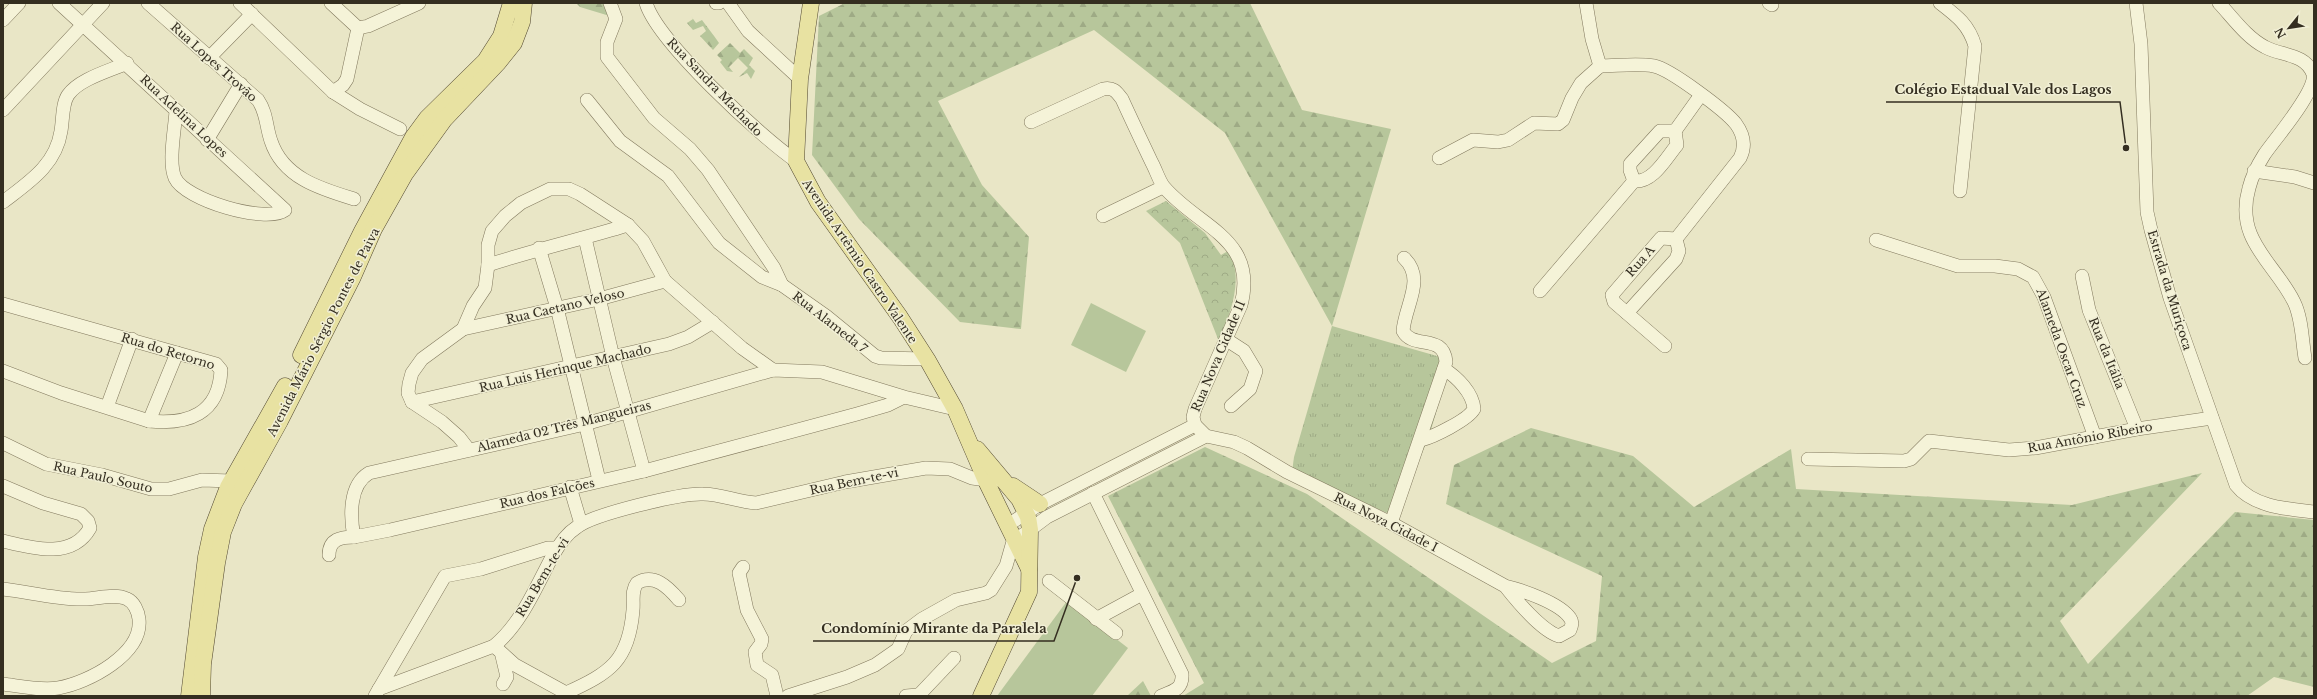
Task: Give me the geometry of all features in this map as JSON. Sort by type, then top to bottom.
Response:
[{"type":"main road","name":"Avenida Mário Sérgio Pontes de Paiva","points":[[189,696],[206,557],[214,523],[231,481],[277,402],[362,231],[412,136],[427,118],[485,62],[501,36],[511,3]]},
{"type":"main road","name":"Avenida Mário Sérgio Pontes de Paiva","points":[[202,696],[203,664],[216,563],[223,532],[234,504],[280,421],[352,279],[374,229],[405,174],[444,120],[498,63],[514,42],[522,22],[524,3]]},
{"type":"main road","points":[[796,161],[800,79],[811,3]]},
{"type":"main road","name":"Avenida Artêmio Castro Valente","points":[[796,161],[818,202],[889,301],[927,359],[955,409],[986,481],[1029,569]]},
{"type":"main road","name":"Avenida Artêmio Castro Valente","points":[[967,437],[1006,481],[1026,512],[1030,530],[1029,592],[1026,603],[981,696]]},
{"type":"main road","points":[[1006,481],[1044,511]]},
{"type":"street","points":[[3,20],[19,3]]},
{"type":"street","name":"Rua Adelina Lopes","points":[[59,3],[127,63],[176,111],[285,208],[281,212],[268,213],[237,210],[204,200],[188,193],[179,186],[174,177],[173,167],[176,111]]},
{"type":"street","points":[[3,110],[103,3]]},
{"type":"street","name":"Rua Lopes Trovão","points":[[148,3],[258,100],[263,108],[271,142],[279,156],[292,172],[307,184],[354,199]]},
{"type":"street","points":[[240,3],[333,92],[360,110],[400,129]]},
{"type":"street","points":[[331,3],[358,28]]},
{"type":"street","points":[[358,28],[368,26],[419,3]]},
{"type":"street","points":[[610,3],[616,19],[607,42],[607,56],[654,118],[690,149],[708,170],[774,268],[782,285]]},
{"type":"street","name":"Rua Sandra Machado","points":[[646,3],[652,17],[672,45],[765,138],[796,161]]},
{"type":"street","points":[[728,3],[748,30],[800,79]]},
{"type":"street","points":[[1586,3],[1592,39],[1600,66]]},
{"type":"street","points":[[1940,3],[1959,17],[1967,27],[1975,46],[1960,191]]},
{"type":"street","name":"Estrada da Muriçoca","points":[[2136,3],[2141,44],[2147,212],[2158,258],[2170,298],[2233,478],[2241,491],[2248,497],[2262,502],[2314,512]]},
{"type":"street","points":[[2219,3],[2256,42],[2273,51],[2293,56],[2302,61],[2309,68],[2313,76],[2313,84],[2306,97],[2254,172],[2248,190],[2248,224],[2258,251],[2294,302],[2298,312],[2305,358]]},
{"type":"street","points":[[209,58],[252,14]]},
{"type":"street","points":[[333,92],[347,79],[358,28]]},
{"type":"street","points":[[3,202],[37,176],[50,160],[58,146],[65,103],[71,91],[127,63]]},
{"type":"street","points":[[1439,158],[1473,140],[1498,142],[1508,140],[1534,123],[1558,124],[1563,120],[1572,98],[1581,83],[1600,66],[1654,66],[1671,73],[1735,123],[1742,137],[1744,151],[1676,239]]},
{"type":"street","points":[[208,140],[241,84]]},
{"type":"street","name":"Rua Nova Cidade II","points":[[1031,122],[1103,89],[1114,89],[1122,100],[1163,187],[1226,241],[1241,260],[1246,276],[1246,287],[1241,305],[1227,340],[1196,403],[1193,417],[1195,425]]},
{"type":"street","points":[[1634,181],[1642,182],[1649,178],[1677,144],[1675,131],[1700,96]]},
{"type":"street","points":[[587,100],[620,141],[668,176],[719,243],[762,277],[782,285]]},
{"type":"street","points":[[1634,181],[1630,170],[1630,164],[1660,131],[1675,131]]},
{"type":"street","points":[[2254,172],[2296,177],[2314,183]]},
{"type":"street","points":[[1540,291],[1634,181]]},
{"type":"street","points":[[1103,216],[1163,187]]},
{"type":"street","points":[[412,402],[408,393],[409,384],[418,364],[464,329],[473,306],[483,293],[488,265],[488,245],[492,231],[505,216],[521,203],[550,189],[569,190],[580,194],[628,225],[643,241],[665,281],[773,370]]},
{"type":"street","points":[[488,265],[540,248],[585,238],[628,225]]},
{"type":"street","points":[[585,238],[613,357],[644,471]]},
{"type":"street","name":"Rua A","points":[[1627,313],[1676,259],[1680,251],[1676,239],[1661,238],[1614,291],[1612,299],[1614,302],[1665,346]]},
{"type":"street","name":"Alameda Oscar Cruz","points":[[1876,240],[1958,266],[2018,269],[2033,277],[2044,297],[2096,438]]},
{"type":"street","points":[[540,248],[557,308],[599,480]]},
{"type":"street","points":[[1391,523],[1421,440],[1444,369],[1445,356],[1441,347],[1409,337],[1403,331],[1415,277],[1410,264],[1404,258]]},
{"type":"street","name":"Rua da Itália","points":[[2082,276],[2089,310],[2137,429]]},
{"type":"street","name":"Rua Caetano Veloso","points":[[464,329],[599,299],[665,281]]},
{"type":"street","name":"Rua Alameda 7","points":[[782,285],[841,328],[875,356],[881,358],[927,359]]},
{"type":"street","name":"Rua do Retorno","points":[[3,304],[132,339],[220,367],[221,374],[216,395],[208,407],[200,414],[188,420],[163,422],[149,421],[3,371]]},
{"type":"street","name":"Rua Luis Herinque Machado","points":[[412,402],[669,344],[688,337],[713,322]]},
{"type":"street","points":[[107,407],[132,339]]},
{"type":"street","points":[[1227,340],[1244,351],[1256,371],[1250,389],[1231,406]]},
{"type":"street","points":[[149,421],[176,353]]},
{"type":"street","points":[[1421,440],[1436,434],[1468,416],[1474,409],[1473,404],[1461,384],[1444,369]]},
{"type":"street","name":"Alameda 02 Três Mangueiras","points":[[412,402],[442,422],[459,437],[469,450],[586,424],[773,370],[822,372],[904,397],[955,409]]},
{"type":"street","name":"Rua dos Falcões","points":[[329,555],[331,544],[340,537],[390,530],[599,480],[644,471],[857,414],[888,405],[904,397]]},
{"type":"street","name":"Rua Antônio Ribeiro","points":[[1808,459],[1904,461],[1910,459],[1929,441],[2015,449],[2035,448],[2096,438],[2137,429],[2212,418]]},
{"type":"street","points":[[788,696],[847,677],[875,665],[898,649],[906,631],[922,619],[956,600],[986,593],[991,590],[1006,566],[1011,532],[1026,512],[1044,511],[1206,436],[1195,425],[1097,486]]},
{"type":"street","name":"Rua Nova Cidade I","points":[[1206,436],[1234,442],[1288,472],[1391,523],[1505,586],[1526,591],[1564,612],[1570,618],[1572,623],[1570,630],[1564,634],[1554,635],[1518,602],[1505,586]]},
{"type":"street","name":"Rua Paulo Souto","points":[[3,443],[46,464],[102,475],[151,490],[169,489],[202,480],[231,481]]},
{"type":"street","points":[[354,536],[352,513],[357,486],[364,476],[369,473],[469,450]]},
{"type":"street","name":"Rua Bem-te-vi","points":[[377,693],[498,651],[503,638],[520,615],[557,548],[572,531],[581,524],[664,499],[701,493],[744,503],[756,503],[845,482],[926,468],[950,469],[972,478],[986,481],[1006,481]]},
{"type":"street","points":[[3,486],[43,503],[80,514],[88,521],[90,528],[84,538],[70,547],[46,550],[3,541]]},
{"type":"street","points":[[1097,486],[1142,594],[1182,674],[1183,682],[1179,688],[1162,696]]},
{"type":"street","points":[[570,487],[581,524]]},
{"type":"street","points":[[1011,532],[1020,537],[1030,530],[1044,511]]},
{"type":"street","points":[[377,693],[445,576],[452,573],[481,569],[548,548],[557,548]]},
{"type":"street","points":[[743,567],[739,573],[747,610],[759,632],[761,644],[755,652],[757,665],[772,675],[777,696]]},
{"type":"street","points":[[498,651],[515,665],[566,693],[608,671],[619,658],[628,641],[632,625],[633,594],[637,583],[646,579],[662,583],[679,600]]},
{"type":"street","points":[[1049,581],[1096,619],[1116,633]]},
{"type":"street","points":[[3,589],[83,599],[117,596],[126,598],[134,604],[139,614],[140,626],[135,641],[124,655],[112,664],[71,684],[48,688],[3,684]]},
{"type":"street","points":[[1096,619],[1142,594]]},
{"type":"street","points":[[498,651],[507,677],[503,684]]},
{"type":"street","points":[[914,696],[954,658]]},
{"type":"green space","points":[[576,3],[608,3],[613,17],[580,7]]},
{"type":"green space","points":[[845,3],[1250,3],[1302,110],[1391,129],[1332,326],[1225,133],[1094,30],[938,101],[982,185],[1029,237],[1021,329],[960,322],[859,219],[812,155],[819,16]]},
{"type":"green space","points":[[691,16],[696,23],[702,20],[719,43],[713,50],[700,36],[706,31],[703,26],[693,30],[687,23],[693,19]]},
{"type":"green space","points":[[730,43],[740,53],[744,49],[753,58],[749,65],[755,71],[751,79],[747,73],[739,77],[748,68],[738,58],[729,67],[733,72],[727,71],[720,62],[722,60],[717,55]]},
{"type":"green space","points":[[1166,201],[1205,233],[1221,255],[1228,251],[1233,262],[1235,273],[1234,297],[1220,344],[1180,243],[1146,211]]},
{"type":"green space","points":[[1091,303],[1146,331],[1126,372],[1071,345]]},
{"type":"green space","points":[[1332,326],[1451,360],[1429,437],[1394,516],[1292,472],[1294,457]]},
{"type":"green space","points":[[1531,428],[1633,456],[1694,507],[1791,449],[1796,489],[2072,505],[2202,473],[2060,621],[2088,664],[2235,512],[2314,520],[2314,687],[2274,677],[2247,696],[1183,696],[1204,683],[1108,496],[1205,447],[1307,494],[1552,663],[1596,641],[1602,576],[1446,504],[1454,465]]},
{"type":"green space","points":[[1067,601],[1128,648],[1092,696],[997,696]]},
{"type":"green space","points":[[1143,681],[1151,696],[1127,696]]},
{"type":"place","name":"Colégio Estadual Vale dos Lagos","points":[[2126,148]]},
{"type":"place","name":"Condomínio Mirante da Paralela","points":[[1077,578]]}]
